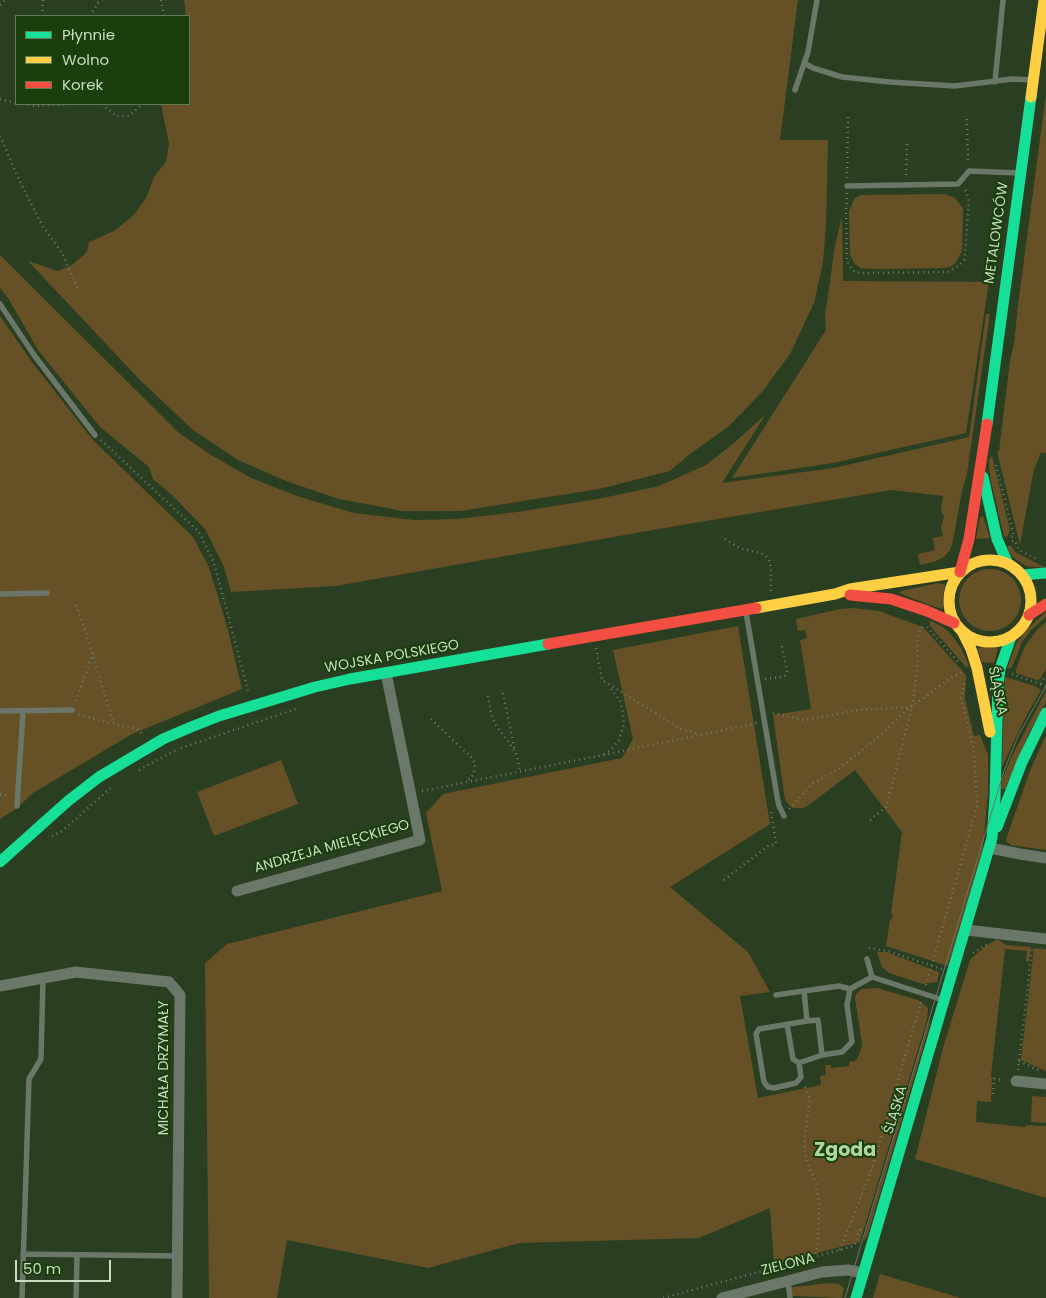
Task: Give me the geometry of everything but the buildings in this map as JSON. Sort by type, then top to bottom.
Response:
[{"type":"street","name":"METALOWCÓW","points":[[960,572],[968,544],[981,469],[1044,0]]},
{"type":"street","points":[[981,469],[997,539],[1008,564]]},
{"type":"street","points":[[983,560],[996,560],[1008,564],[1022,575],[1029,588],[1031,597],[1029,615],[1025,624],[1011,637],[1002,641],[986,642],[972,639],[954,623],[949,610],[948,596],[952,583],[960,572],[970,564],[983,560]]},
{"type":"street","name":"WOJSKA POLSKIEGO","points":[[0,862],[68,802],[112,768],[163,739],[219,716],[252,705],[315,687],[386,673],[835,594],[850,589],[960,572]]},
{"type":"street","points":[[1022,575],[1046,573]]},
{"type":"street","name":"WOJSKA POLSKIEGO","points":[[835,594],[891,600],[954,623]]},
{"type":"street","points":[[1029,615],[1046,604]]},
{"type":"street","name":"ŚLĄSKA","points":[[963,633],[972,649],[977,668],[995,758]]},
{"type":"street","name":"ŚLĄSKA","points":[[856,1298],[946,1000],[991,843],[996,796],[995,758],[998,684],[1000,669],[1011,637]]},
{"type":"street","name":"ANDRZEJA MIELĘCKIEGO","points":[[237,891],[420,840],[386,673]]},
{"type":"street","points":[[1046,713],[1022,762],[991,843],[1020,854],[1046,858]]},
{"type":"street","points":[[966,930],[1046,939]]},
{"type":"street","name":"MICHAŁA DRZYMAŁY","points":[[0,986],[76,972],[169,982],[180,994],[177,1298]]},
{"type":"street","points":[[1016,1081],[1046,1084]]},
{"type":"street","name":"ZIELONA","points":[[722,1298],[788,1280],[838,1270],[863,1273]]},
{"type":"lane","points":[[795,90],[808,52],[818,0]]},
{"type":"lane","points":[[995,82],[1003,0]]},
{"type":"lane","points":[[804,63],[835,75],[871,81],[955,86],[1012,79],[1033,80]]},
{"type":"lane","points":[[847,186],[958,184],[969,170],[1020,174]]},
{"type":"lane","points":[[0,304],[34,354],[95,434]]},
{"type":"lane","points":[[0,594],[47,593]]},
{"type":"lane","points":[[745,609],[777,796],[784,816]]},
{"type":"lane","points":[[0,711],[72,710]]},
{"type":"lane","points":[[17,806],[23,712]]},
{"type":"lane","points":[[867,959],[872,977]]},
{"type":"lane","points":[[776,994],[839,986],[850,989],[872,977],[946,1000]]},
{"type":"lane","points":[[22,1298],[29,1079],[41,1060],[43,979]]},
{"type":"lane","points":[[799,1063],[822,1054],[842,1052],[852,1042],[847,1005],[850,989]]},
{"type":"lane","points":[[804,991],[807,1021]]},
{"type":"lane","points":[[787,1024],[793,1059],[799,1063],[801,1078],[796,1083],[774,1088],[768,1087],[764,1082],[756,1034],[759,1029],[787,1024],[818,1020],[822,1054]]},
{"type":"lane","points":[[23,1254],[178,1256]]},
{"type":"lane","points":[[76,1298],[77,1256]]},
{"type":"lane","points":[[788,1280],[790,1298]]},
{"type":"path","points":[[0,5],[5,0]]},
{"type":"path","points":[[42,15],[43,0]]},
{"type":"path","points":[[91,15],[102,0]]},
{"type":"path","points":[[162,0],[164,15]]},
{"type":"path","points":[[0,99],[15,102]]},
{"type":"path","points":[[103,105],[116,116],[128,116],[142,105]]},
{"type":"path","points":[[848,117],[847,261],[855,272],[948,272],[959,266],[964,260],[965,254],[968,194],[958,184]]},
{"type":"path","points":[[967,119],[969,170]]},
{"type":"path","points":[[0,136],[21,184],[42,225],[62,253],[77,288]]},
{"type":"path","points":[[906,184],[907,142]]},
{"type":"path","points":[[95,434],[199,532],[214,563],[252,705]]},
{"type":"path","points":[[996,464],[1014,536]]},
{"type":"path","points":[[725,539],[739,548],[760,553],[769,560],[771,595]]},
{"type":"path","points":[[1015,541],[1019,550],[1039,561]]},
{"type":"path","points":[[76,605],[113,722]]},
{"type":"path","points":[[919,619],[924,621],[966,670]]},
{"type":"path","points":[[870,820],[886,807],[912,707],[918,665],[917,638],[924,621]]},
{"type":"path","points":[[593,637],[602,680],[615,693],[620,701],[623,712],[624,724],[619,740],[611,750],[603,755]]},
{"type":"path","points":[[757,676],[768,680],[783,677],[786,674],[782,646]]},
{"type":"path","points":[[596,649],[603,647]]},
{"type":"path","points":[[92,653],[72,710],[75,714],[140,730],[144,737]]},
{"type":"path","points":[[784,816],[813,783],[845,764],[876,739],[898,717],[951,678],[966,670]]},
{"type":"path","points":[[663,1298],[840,1250],[872,1168],[977,806],[974,751],[961,699],[966,670]]},
{"type":"path","points":[[1012,674],[1046,686]]},
{"type":"path","points":[[1041,684],[1046,675]]},
{"type":"path","points":[[602,680],[681,729],[704,734]]},
{"type":"path","points":[[503,692],[520,771]]},
{"type":"path","points":[[488,696],[492,717],[516,753]]},
{"type":"path","points":[[132,774],[178,749],[300,707]]},
{"type":"path","points":[[771,712],[776,715],[804,720],[859,710],[912,707]]},
{"type":"path","points":[[431,719],[473,759],[475,765],[474,772],[472,777],[465,782]]},
{"type":"path","points":[[410,792],[603,755],[764,721]]},
{"type":"path","points":[[758,723],[758,729]]},
{"type":"path","points":[[47,838],[62,831],[97,802],[117,782]]},
{"type":"path","points":[[724,880],[768,846],[776,844],[771,810]]},
{"type":"path","points":[[968,956],[989,943]]},
{"type":"path","points":[[993,1094],[994,1079],[1016,1081],[1032,943]]},
{"type":"path","points":[[868,948],[887,951],[954,972]]},
{"type":"path","points":[[1019,1061],[1040,1072]]},
{"type":"path","points":[[801,1078],[810,1099],[804,1144],[806,1159],[816,1184],[819,1203],[818,1243],[815,1257]]},
{"type":"shaded area","points":[[184,0],[798,0],[780,140],[828,140],[823,262],[814,303],[790,354],[762,392],[728,427],[670,471],[599,489],[460,511],[403,511],[339,499],[286,481],[238,460],[193,430],[140,380],[28,261],[58,271],[72,265],[87,252],[89,242],[114,231],[134,215],[146,198],[154,177],[166,162],[169,144],[161,105],[190,105],[190,15],[186,15]]},
{"type":"shaded area","points":[[1046,94],[1046,453],[1041,453],[1034,469],[1020,545],[997,452],[999,451],[1010,360],[1014,344]]},
{"type":"shaded area","points":[[945,194],[955,198],[963,208],[962,251],[952,266],[944,268],[875,269],[861,268],[855,264],[850,255],[849,211],[855,198],[861,195]]},
{"type":"shaded area","points":[[842,216],[843,281],[989,282],[966,433],[833,463],[732,478],[826,330],[825,316],[835,246]]},
{"type":"shaded area","points":[[0,255],[179,433],[211,455],[251,478],[300,497],[354,513],[414,520],[458,519],[517,512],[598,499],[659,486],[706,465],[766,414],[722,483],[834,468],[969,437],[986,314],[990,314],[967,474],[953,541],[950,550],[944,557],[934,562],[920,565],[918,554],[935,550],[933,538],[943,536],[941,527],[944,517],[941,510],[943,496],[892,490],[336,586],[231,592],[224,567],[205,529],[172,495],[153,479],[149,467],[100,427],[38,350],[8,298],[0,288]]},
{"type":"shaded area","points":[[0,316],[32,362],[92,439],[193,537],[208,565],[228,630],[242,689],[132,734],[33,793],[16,809],[0,819]]},
{"type":"shaded area","points":[[992,456],[1010,530],[1007,537],[1004,536],[991,482],[989,459]]},
{"type":"shaded area","points":[[983,516],[990,538],[976,539],[980,517]]},
{"type":"shaded area","points":[[1007,546],[1011,546],[1015,552],[1046,568],[1026,566],[1010,554]]},
{"type":"shaded area","points":[[990,569],[1002,572],[1012,578],[1018,588],[1021,600],[1018,612],[1012,622],[1002,628],[990,631],[978,628],[968,622],[962,612],[959,600],[962,588],[968,578],[978,572]]},
{"type":"shaded area","points":[[938,583],[945,585],[942,609],[899,593],[901,591]]},
{"type":"shaded area","points":[[853,608],[879,611],[923,627],[966,675],[965,699],[974,736],[980,735],[988,755],[988,791],[983,848],[948,966],[886,946],[890,919],[892,919],[893,915],[891,914],[902,832],[855,770],[803,808],[792,808],[785,800],[773,715],[811,709],[800,640],[807,638],[805,630],[798,631],[796,619]]},
{"type":"shaded area","points":[[1046,612],[1046,617],[1032,629],[1022,642],[1012,667],[1007,669],[1015,646],[1024,632]]},
{"type":"shaded area","points":[[929,620],[950,633],[961,648],[969,666],[966,667],[930,626]]},
{"type":"shaded area","points":[[1046,622],[1046,669],[1040,679],[1037,680],[1016,673],[1025,646],[1037,630]]},
{"type":"shaded area","points":[[738,626],[770,824],[670,887],[748,952],[770,992],[740,996],[758,1098],[821,1085],[820,1076],[826,1075],[825,1065],[831,1065],[831,1068],[849,1066],[849,1062],[856,1061],[862,1043],[855,998],[856,994],[862,989],[877,988],[918,1000],[928,1008],[927,1020],[860,1242],[774,1264],[770,1208],[699,1238],[519,1243],[428,1268],[287,1240],[277,1298],[209,1298],[205,963],[227,944],[442,891],[426,813],[443,794],[622,758],[633,739],[613,650]]},
{"type":"shaded area","points":[[981,647],[998,649],[994,663],[982,662],[978,649]]},
{"type":"shaded area","points":[[1005,677],[1035,686],[1041,690],[1023,722],[1002,767],[1004,691]]},
{"type":"shaded area","points":[[1046,691],[1046,702],[1030,731],[1005,789],[1003,789],[1001,788],[1002,780],[1012,756]]},
{"type":"shaded area","points":[[1046,735],[1046,850],[1011,845],[1006,841],[1007,837],[1029,773]]},
{"type":"shaded area","points":[[281,760],[298,804],[214,836],[197,792]]},
{"type":"shaded area","points":[[997,939],[1006,945],[1031,947],[1029,962],[1026,961],[1027,951],[1005,949],[991,1076],[992,1102],[977,1101],[976,1122],[1025,1127],[1026,1125],[1046,1126],[1046,1198],[915,1159],[943,1048],[970,960]]},
{"type":"shaded area","points":[[1034,948],[1046,949],[1046,1071],[1021,1060]]},
{"type":"shaded area","points":[[877,952],[886,952],[939,972],[937,982],[923,984],[889,973],[882,967]]},
{"type":"shaded area","points":[[928,1022],[930,1024],[870,1227],[867,1237],[863,1241]]},
{"type":"shaded area","points":[[1032,1096],[1046,1097],[1046,1123],[1031,1122]]},
{"type":"shaded area","points":[[880,1274],[961,1298],[873,1298]]},
{"type":"shaded area","points":[[830,1283],[839,1284],[844,1288],[842,1298],[792,1296],[791,1289],[793,1287]]},
{"type":"tram line","points":[[845,1298],[1004,771],[1018,736],[1046,686]]},
{"type":"traffic: fast","points":[[987,424],[1031,97]]},
{"type":"traffic: fast","points":[[983,477],[997,539],[1008,564]]},
{"type":"traffic: fast","points":[[1022,575],[1046,573]]},
{"type":"traffic: fast","points":[[856,1298],[992,838],[998,684],[1000,669],[1011,637]]},
{"type":"traffic: fast","points":[[0,862],[68,801],[99,777],[163,739],[191,727],[219,716],[315,687],[350,679],[548,644]]},
{"type":"traffic: fast","points":[[997,827],[1022,762],[1046,713]]},
{"type":"traffic: slow","points":[[1031,97],[1044,0]]},
{"type":"traffic: slow","points":[[990,560],[1006,563],[1019,572],[1028,585],[1031,601],[1028,617],[1019,630],[1006,639],[990,642],[974,639],[961,630],[952,617],[949,601],[952,585],[961,572],[974,563],[990,560]]},
{"type":"traffic: slow","points":[[756,608],[835,594],[850,589],[960,572]]},
{"type":"traffic: slow","points":[[963,633],[977,668],[990,732]]},
{"type":"traffic: jam","points":[[960,572],[969,539],[987,424]]},
{"type":"traffic: jam","points":[[850,595],[891,599],[927,611],[954,623]]},
{"type":"traffic: jam","points":[[1029,615],[1046,604]]},
{"type":"traffic: jam","points":[[548,644],[756,608]]},
{"type":"district","name":"Zgoda","points":[[845,1151]]}]
